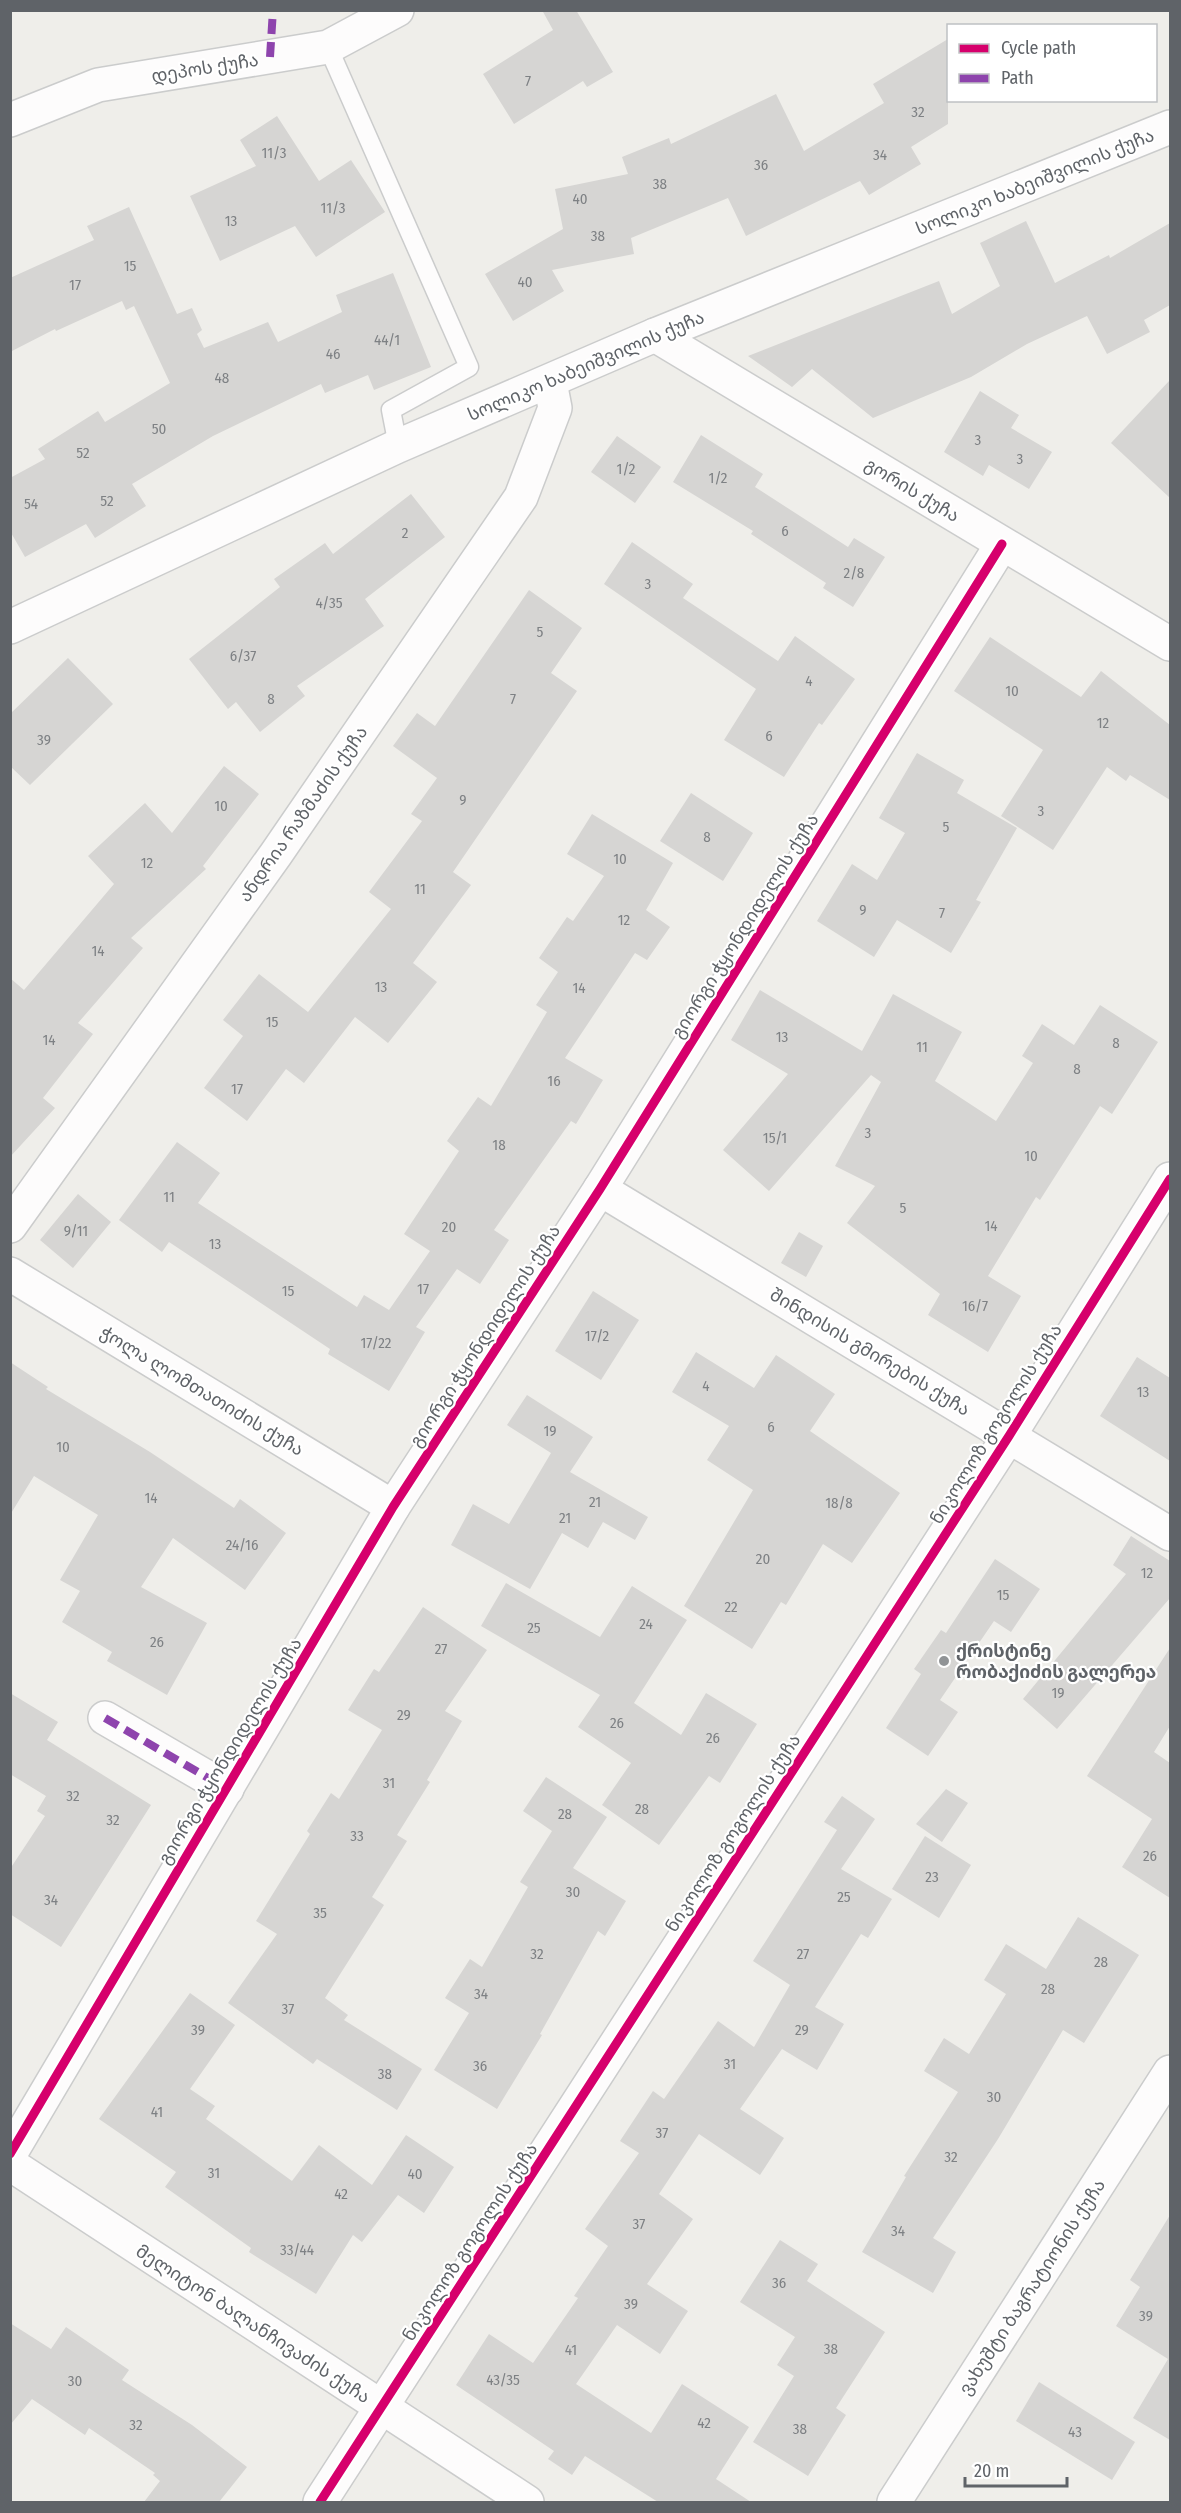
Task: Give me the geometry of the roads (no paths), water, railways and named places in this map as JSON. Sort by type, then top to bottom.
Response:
[{"type":"street","name":"დეპოს ქუჩა","points":[[10,120],[98,85],[328,47],[397,10]]},
{"type":"street","name":"სოლიკო ხაბეიშვილის ქუჩა","points":[[10,627],[398,446],[655,335],[1170,127]]},
{"type":"street","name":"გორის ქუჩა","points":[[655,335],[1170,644]]},
{"type":"street","name":"ანდრია რაზმაძის ქუჩა","points":[[10,1226],[276,854],[521,497],[555,408],[550,382]]},
{"type":"street","name":"გიორგი ჭყონდიდელის ქუჩა","points":[[10,2154],[393,1507],[600,1189],[1002,544]]},
{"type":"street","name":"ნიკოლოზ გოგოლის ქუჩა","points":[[320,2502],[1009,1436],[1170,1179]]},
{"type":"street","name":"შინდისის გმირების ქუჩა","points":[[600,1189],[1170,1534]]},
{"type":"street","name":"ჭოლა ლომთათიძის ქუჩა","points":[[10,1274],[393,1507]]},
{"type":"street","points":[[105,1718],[227,1790]]},
{"type":"street","name":"ვახუშტი ბაგრატიონის ქუჩა","points":[[894,2502],[1170,2072]]},
{"type":"street","name":"მელიტონ ბალანჩივაძის ქუჩა","points":[[10,2164],[527,2502]]},
{"type":"lane","points":[[328,47],[470,367],[391,410],[398,446]]},
{"type":"place","name":"ქრისტინე რობაქიძის გალერეა","points":[[944,1661]]}]
